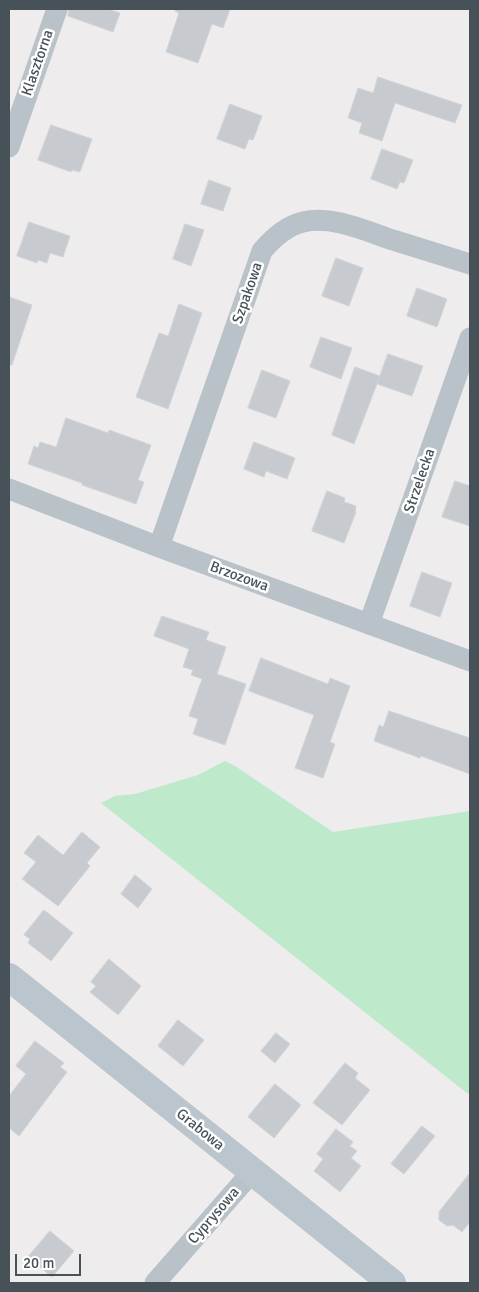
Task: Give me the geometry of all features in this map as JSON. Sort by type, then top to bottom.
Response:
[{"type":"street","name":"Klasztorna","points":[[9,146],[13,120],[57,9]]},
{"type":"street","name":"Szpakowa","points":[[159,547],[262,251],[272,239],[284,230],[302,222],[320,220],[347,225],[470,264]]},
{"type":"street","name":"Strzelecka","points":[[369,624],[470,338]]},
{"type":"street","name":"Brzozowa","points":[[9,489],[159,547],[470,661]]},
{"type":"street","name":"Grabowa","points":[[9,977],[392,1283]]},
{"type":"street","name":"Cyprysowa","points":[[155,1283],[252,1172]]},
{"type":"green space","points":[[225,761],[333,832],[470,811],[470,1092],[468,1094],[101,803],[115,796],[135,794],[198,775]]},
{"type":"building","points":[[69,9],[107,9],[120,13],[113,32],[68,16]]},
{"type":"building","points":[[175,9],[230,9],[223,28],[212,24],[198,63],[166,52],[179,13]]},
{"type":"building","points":[[378,77],[462,105],[455,123],[395,103],[382,141],[359,133],[362,123],[348,118],[358,88],[373,93]]},
{"type":"building","points":[[230,104],[262,116],[253,140],[249,139],[245,149],[217,139]]},
{"type":"building","points":[[51,125],[92,139],[80,172],[72,170],[71,172],[38,160]]},
{"type":"building","points":[[382,149],[413,160],[404,183],[400,182],[397,189],[371,179]]},
{"type":"building","points":[[209,180],[231,188],[223,211],[201,204]]},
{"type":"building","points":[[29,222],[70,236],[63,257],[50,253],[47,263],[38,260],[37,263],[17,256]]},
{"type":"building","points":[[185,224],[204,230],[191,266],[173,259]]},
{"type":"building","points":[[336,258],[363,268],[349,306],[322,296]]},
{"type":"building","points":[[417,288],[447,299],[437,327],[407,316]]},
{"type":"building","points":[[9,297],[32,305],[12,365],[9,364]]},
{"type":"building","points":[[179,304],[202,313],[168,409],[136,397],[159,333],[168,336]]},
{"type":"building","points":[[321,337],[352,348],[341,379],[310,367]]},
{"type":"building","points":[[388,354],[423,366],[412,396],[377,384]]},
{"type":"building","points":[[355,367],[380,376],[354,444],[332,435]]},
{"type":"building","points":[[262,370],[290,381],[276,418],[248,408]]},
{"type":"building","points":[[66,418],[108,433],[109,430],[151,445],[138,480],[144,482],[136,504],[28,464],[34,446],[38,448],[40,442],[56,447]]},
{"type":"building","points":[[254,442],[295,458],[287,479],[266,471],[264,477],[244,469]]},
{"type":"building","points":[[455,481],[470,486],[470,526],[442,517]]},
{"type":"building","points":[[327,491],[345,498],[344,502],[356,506],[356,512],[344,543],[312,531]]},
{"type":"building","points":[[422,572],[452,583],[440,617],[410,606]]},
{"type":"building","points":[[162,616],[209,632],[206,640],[226,647],[217,674],[246,684],[225,745],[193,734],[198,719],[189,716],[202,679],[191,675],[193,670],[183,667],[189,649],[154,636]]},
{"type":"building","points":[[261,658],[328,684],[330,678],[350,686],[330,742],[335,744],[323,778],[295,768],[314,715],[249,691]]},
{"type":"building","points":[[389,711],[470,738],[470,774],[374,741],[379,725],[383,727]]},
{"type":"building","points":[[82,832],[100,847],[87,863],[90,866],[58,906],[22,879],[36,862],[24,853],[38,835],[63,855]]},
{"type":"building","points":[[135,875],[152,889],[138,908],[121,894]]},
{"type":"building","points":[[44,910],[73,933],[51,961],[28,943],[30,939],[24,935]]},
{"type":"building","points":[[109,959],[141,986],[118,1015],[90,992],[96,986],[91,982]]},
{"type":"building","points":[[178,1020],[204,1040],[183,1066],[158,1046]]},
{"type":"building","points":[[276,1033],[290,1044],[275,1063],[261,1051]]},
{"type":"building","points":[[35,1041],[64,1063],[60,1067],[67,1072],[19,1136],[9,1128],[9,1096],[26,1074],[16,1066]]},
{"type":"building","points":[[345,1063],[358,1073],[355,1078],[370,1090],[342,1125],[313,1103]]},
{"type":"building","points":[[275,1084],[301,1105],[274,1138],[248,1117]]},
{"type":"building","points":[[422,1126],[435,1136],[404,1174],[391,1164]]},
{"type":"building","points":[[336,1129],[353,1142],[350,1146],[357,1151],[351,1158],[361,1166],[340,1192],[314,1171],[323,1159],[317,1154]]},
{"type":"building","points":[[470,1173],[470,1222],[462,1232],[453,1225],[447,1226],[439,1220],[439,1212]]},
{"type":"building","points":[[50,1231],[74,1251],[52,1277],[28,1257]]}]
